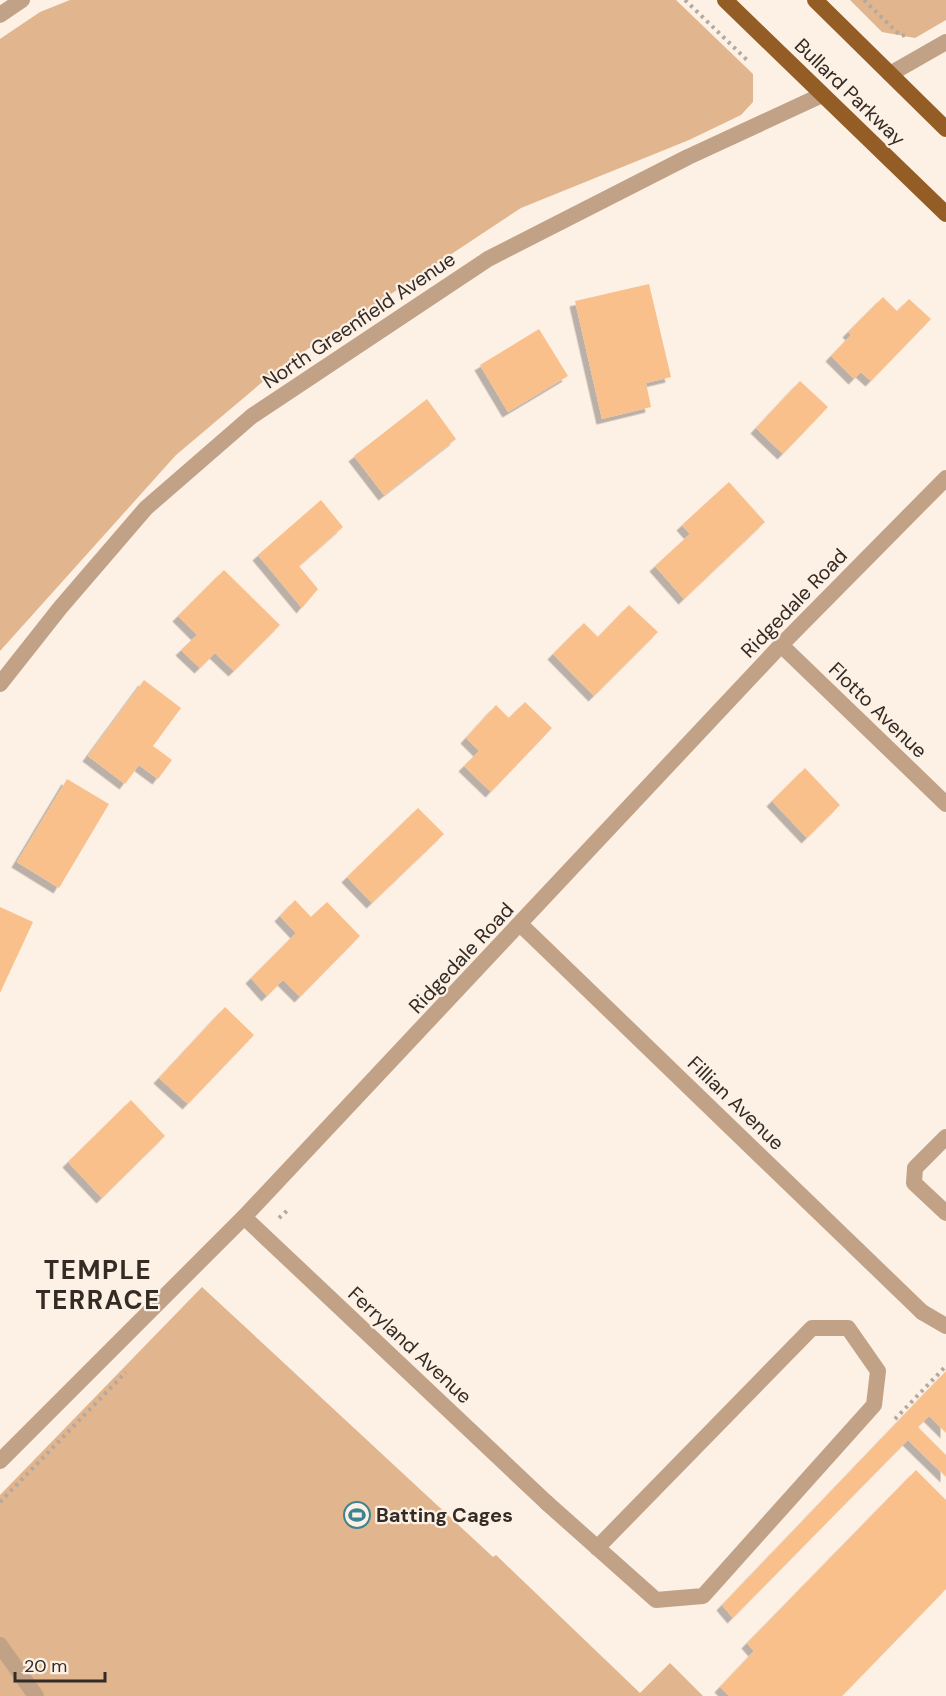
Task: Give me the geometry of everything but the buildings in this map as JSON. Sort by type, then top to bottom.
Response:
[{"type":"main road","name":"Bullard Parkway","points":[[725,0],[946,214]]},
{"type":"main road","name":"Bullard Parkway","points":[[815,0],[946,129]]},
{"type":"street","points":[[0,15],[22,0]]},
{"type":"street","points":[[890,74],[946,42]]},
{"type":"street","name":"North Greenfield Avenue","points":[[0,684],[60,608],[146,508],[252,416],[489,259],[688,157],[822,95]]},
{"type":"street","name":"Ridgedale Road","points":[[0,1461],[244,1217],[521,925],[781,645],[946,478]]},
{"type":"street","name":"Flotto Avenue","points":[[781,645],[946,804]]},
{"type":"street","name":"Fillian Avenue","points":[[521,925],[922,1312],[946,1326]]},
{"type":"street","points":[[946,1137],[915,1168],[914,1183],[946,1213]]},
{"type":"street","name":"Ferryland Avenue","points":[[244,1217],[547,1503],[597,1548],[656,1600],[703,1596],[874,1405],[878,1371],[848,1328],[812,1328],[597,1548]]},
{"type":"street","points":[[0,1645],[36,1696]]},
{"type":"path","points":[[685,0],[747,60]]},
{"type":"path","points":[[864,0],[901,36],[912,33]]},
{"type":"shaded area","points":[[70,0],[676,0],[753,74],[753,102],[741,115],[689,140],[521,208],[279,368],[176,455],[0,651],[0,39],[40,12]]},
{"type":"shaded area","points":[[850,0],[946,0],[946,20],[915,38],[882,32]]},
{"type":"shaded area","points":[[202,1287],[493,1557],[496,1555],[640,1693],[670,1663],[703,1696],[0,1696],[0,1495]]},
{"type":"place","name":"Batting Cages","points":[[357,1515]]},
{"type":"district","name":"TEMPLE TERRACE","points":[[98,1285]]}]
